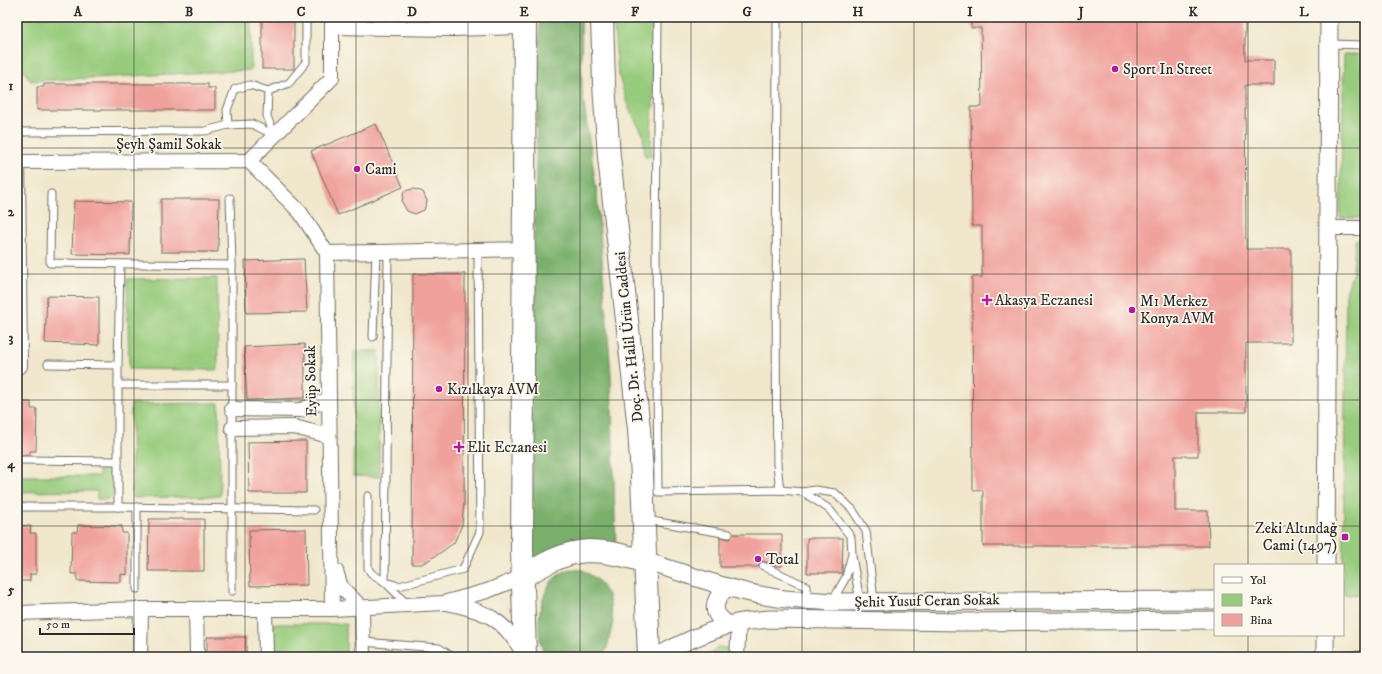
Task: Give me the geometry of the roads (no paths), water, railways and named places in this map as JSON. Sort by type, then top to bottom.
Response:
[{"type":"main road","name":"Doç. Dr. Halil Ürün Caddesi","points":[[602,17],[604,84],[609,157],[635,384],[642,468],[649,657]]},
{"type":"main road","points":[[525,22],[522,576],[525,657]]},
{"type":"main road","points":[[522,576],[552,561],[570,554],[586,551],[605,552],[645,561]]},
{"type":"street","points":[[1326,564],[1329,17]]},
{"type":"street","points":[[524,248],[327,253],[300,212],[249,160],[332,78],[333,22],[388,23],[451,29],[525,22]]},
{"type":"street","name":"Şeyh Şamil Sokak","points":[[17,162],[249,160]]},
{"type":"street","points":[[17,162],[20,366],[17,366]]},
{"type":"street","points":[[1328,228],[1365,228]]},
{"type":"street","name":"Eyüp Sokak","points":[[327,253],[332,609]]},
{"type":"street","points":[[232,409],[301,410],[328,399]]},
{"type":"street","points":[[232,428],[294,427],[329,436]]},
{"type":"street","points":[[331,558],[341,587],[362,608],[363,657]]},
{"type":"street","name":"Şehit Yusuf Ceran Sokak","points":[[645,561],[727,587],[772,597],[832,602],[1214,600]]},
{"type":"street","points":[[17,613],[140,609],[332,609],[408,605],[443,602],[487,591],[522,576]]},
{"type":"street","points":[[727,587],[717,599],[715,607],[717,615],[734,624],[738,657]]},
{"type":"street","points":[[443,602],[472,609],[497,621],[512,636],[525,657]]},
{"type":"street","points":[[140,609],[140,657]]},
{"type":"street","points":[[196,609],[197,657]]},
{"type":"street","points":[[265,609],[266,657]]},
{"type":"street","name":"Şehit Yusuf Ceran Sokak","points":[[656,657],[688,641],[734,624],[771,619],[962,622],[1214,620]]},
{"type":"street","points":[[1325,657],[1326,636]]},
{"type":"lane","points":[[228,125],[227,110],[235,89],[250,85],[268,91],[289,83],[306,62],[306,17]]},
{"type":"lane","points":[[658,17],[656,251],[658,492],[780,490],[803,492],[815,490],[835,494],[852,509],[866,532],[867,601]]},
{"type":"lane","points":[[777,17],[777,187],[775,259],[777,457],[780,490]]},
{"type":"lane","points":[[1329,44],[1365,45]]},
{"type":"lane","points":[[268,91],[267,116],[274,135]]},
{"type":"lane","points":[[17,132],[204,131],[228,125],[252,124],[274,135]]},
{"type":"lane","points":[[51,194],[50,263],[232,265]]},
{"type":"lane","points":[[230,198],[232,265],[232,591]]},
{"type":"lane","points":[[385,582],[398,586],[463,569],[480,532],[478,250]]},
{"type":"lane","points":[[382,251],[385,582]]},
{"type":"lane","points":[[373,337],[382,251]]},
{"type":"lane","points":[[118,507],[120,264]]},
{"type":"lane","points":[[48,364],[118,366]]},
{"type":"lane","points":[[118,385],[232,385]]},
{"type":"lane","points":[[17,460],[118,461]]},
{"type":"lane","points":[[803,492],[829,509],[851,537],[852,554],[867,601]]},
{"type":"lane","points":[[368,496],[368,568],[371,573],[385,582],[408,605]]},
{"type":"lane","points":[[17,507],[137,507],[314,510]]},
{"type":"lane","points":[[137,507],[137,589]]},
{"type":"lane","points":[[644,520],[729,534]]},
{"type":"lane","points":[[832,602],[846,577],[852,554]]},
{"type":"lane","points":[[763,566],[806,586],[807,600]]},
{"type":"lane","points":[[363,642],[439,648],[452,657]]},
{"type":"lane","points":[[1325,657],[1365,655]]},
{"type":"place","name":"Sport In Street","points":[[1115,69]]},
{"type":"place","name":"Cami","points":[[357,169]]},
{"type":"place","name":"Akasya Eczanesi","points":[[987,300]]},
{"type":"place","name":"M1 Merkez Konya AVM","points":[[1132,310]]},
{"type":"place","name":"Kızılkaya AVM","points":[[439,389]]},
{"type":"place","name":"Elit Eczanesi","points":[[459,447]]},
{"type":"place","name":"Zeki Altındağ Cami (1497)","points":[[1345,537]]},
{"type":"place","name":"Total","points":[[758,559]]}]
